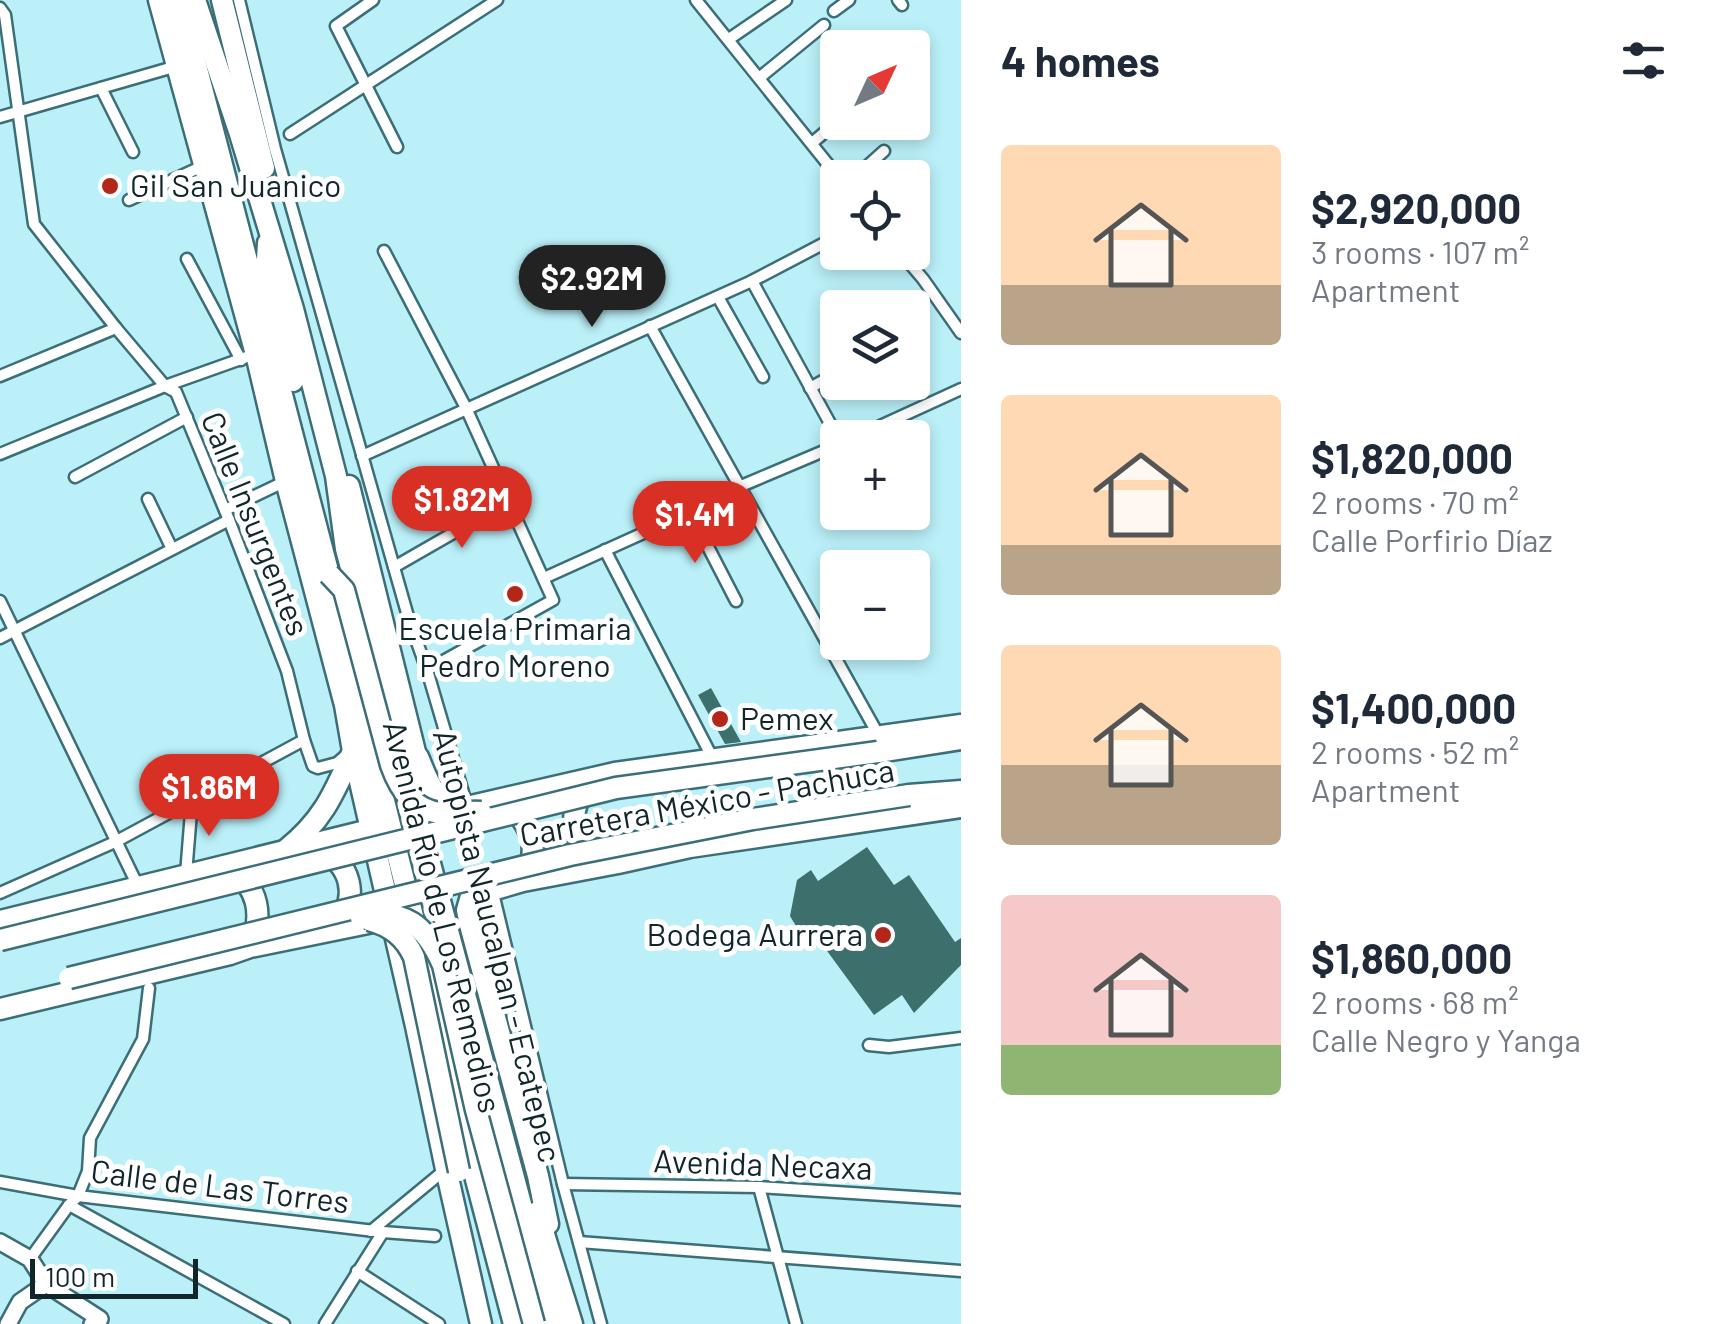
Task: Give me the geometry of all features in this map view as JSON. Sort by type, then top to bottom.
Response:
[{"type":"highway","name":"Avenida Río de Los Remedios","points":[[159,0],[205,166],[249,357],[329,574],[452,1170]]},
{"type":"highway","name":"Avenida Río de Los Remedios","points":[[179,0],[295,477],[352,750],[381,827]]},
{"type":"highway","name":"Autopista Naucalpan - Ecatepec","points":[[195,0],[293,309],[336,476],[346,548],[552,1324]]},
{"type":"highway","name":"Autopista Naucalpan - Ecatepec","points":[[222,0],[356,510],[428,813],[525,1177],[572,1324]]},
{"type":"highway","points":[[329,574],[344,590],[391,765],[402,790],[432,811],[501,808],[615,773],[961,725]]},
{"type":"highway","name":"Carretera México - Pachuca","points":[[0,940],[501,808],[961,739]]},
{"type":"highway","points":[[282,853],[310,830],[328,804],[352,750]]},
{"type":"highway","points":[[416,754],[433,791],[444,802],[501,808],[520,815],[533,838],[530,870],[523,881]]},
{"type":"highway","points":[[598,778],[584,789],[576,804],[575,830],[582,845],[594,856],[618,863]]},
{"type":"highway","name":"Carretera México - Pachuca","points":[[0,996],[618,844],[753,819],[961,791]]},
{"type":"highway","points":[[558,1276],[538,1176],[467,910],[471,896],[523,881],[690,847],[961,808]]},
{"type":"highway","points":[[0,921],[381,827]]},
{"type":"highway","points":[[305,847],[330,854],[342,866],[348,880],[348,904],[331,930]]},
{"type":"highway","points":[[222,867],[244,880],[256,900],[258,917],[250,947]]},
{"type":"highway","points":[[295,922],[327,925],[372,915],[399,916],[414,923],[435,946],[534,1324]]},
{"type":"highway","name":"Avenida Río de Los Remedios","points":[[402,916],[432,988],[457,1107],[514,1324]]},
{"type":"highway","points":[[0,1008],[250,947],[402,916]]},
{"type":"highway","points":[[352,920],[376,922],[392,930],[414,957],[452,1170],[485,1324]]},
{"type":"street","points":[[238,0],[275,148],[362,456],[467,807]]},
{"type":"street","points":[[372,0],[336,26],[396,147]]},
{"type":"street","points":[[290,134],[498,0]]},
{"type":"street","points":[[696,0],[825,160]]},
{"type":"street","points":[[729,40],[786,0]]},
{"type":"street","points":[[834,11],[849,0]]},
{"type":"street","name":"Calle Insurgentes","points":[[2,13],[34,224],[165,386],[176,392],[286,671],[304,740]]},
{"type":"street","points":[[760,78],[824,25]]},
{"type":"street","points":[[0,116],[178,66]]},
{"type":"street","points":[[101,88],[133,152]]},
{"type":"street","points":[[812,144],[820,137]]},
{"type":"street","points":[[874,160],[884,151]]},
{"type":"street","points":[[129,200],[205,166]]},
{"type":"street","points":[[362,456],[752,281],[820,245]]},
{"type":"street","points":[[384,251],[466,408],[553,600],[427,670]]},
{"type":"street","points":[[0,454],[165,386],[249,357],[187,258]]},
{"type":"street","points":[[914,270],[961,332]]},
{"type":"street","points":[[752,281],[827,420]]},
{"type":"street","points":[[718,296],[763,377]]},
{"type":"street","points":[[650,326],[880,736]]},
{"type":"street","points":[[0,376],[116,328]]},
{"type":"street","points":[[810,388],[820,382]]},
{"type":"street","points":[[893,420],[961,389]]},
{"type":"street","points":[[75,477],[186,417]]},
{"type":"street","points":[[544,578],[820,449]]},
{"type":"street","points":[[0,638],[172,549],[295,477]]},
{"type":"street","points":[[148,499],[172,549]]},
{"type":"street","points":[[394,567],[510,500]]},
{"type":"street","points":[[690,512],[736,601]]},
{"type":"street","points":[[604,550],[714,760]]},
{"type":"street","points":[[0,601],[135,880]]},
{"type":"street","points":[[0,892],[115,842],[304,740],[313,766],[318,768],[338,762],[352,750]]},
{"type":"street","points":[[186,875],[192,800]]},
{"type":"street","points":[[492,888],[601,1324]]},
{"type":"street","points":[[30,1259],[78,1196],[88,1172],[90,1138],[142,1039],[149,988]]},
{"type":"street","points":[[869,1045],[889,1047],[961,1038]]},
{"type":"street","points":[[324,1324],[377,1231],[452,1170]]},
{"type":"street","name":"Calle de Las Torres","points":[[0,1182],[78,1196],[434,1236]]},
{"type":"street","name":"Avenida Necaxa","points":[[563,1184],[759,1186],[961,1200]]},
{"type":"street","points":[[759,1186],[796,1324]]},
{"type":"street","points":[[69,1205],[284,1324]]},
{"type":"street","points":[[0,1242],[30,1259],[46,1284],[100,1322]]},
{"type":"street","points":[[579,1242],[961,1271]]},
{"type":"street","points":[[357,1272],[440,1324]]},
{"type":"street","points":[[8,1324],[20,1302],[46,1284]]},
{"type":"building","name":"Pemex","points":[[711,688],[741,742],[725,744],[698,695]]},
{"type":"building","name":"Bodega Aurrera","points":[[867,847],[894,885],[909,875],[955,942],[961,938],[961,965],[914,1013],[902,995],[874,1015],[808,925],[799,931],[790,916],[797,880],[811,870],[818,881]]},
{"type":"place","name":"Gil San Juanico","points":[[110,186]]},
{"type":"place","name":"Escuela Primaria Pedro Moreno","points":[[515,594]]},
{"type":"place","name":"Pemex","points":[[720,719]]},
{"type":"place","name":"Bodega Aurrera","points":[[883,935]]}]
